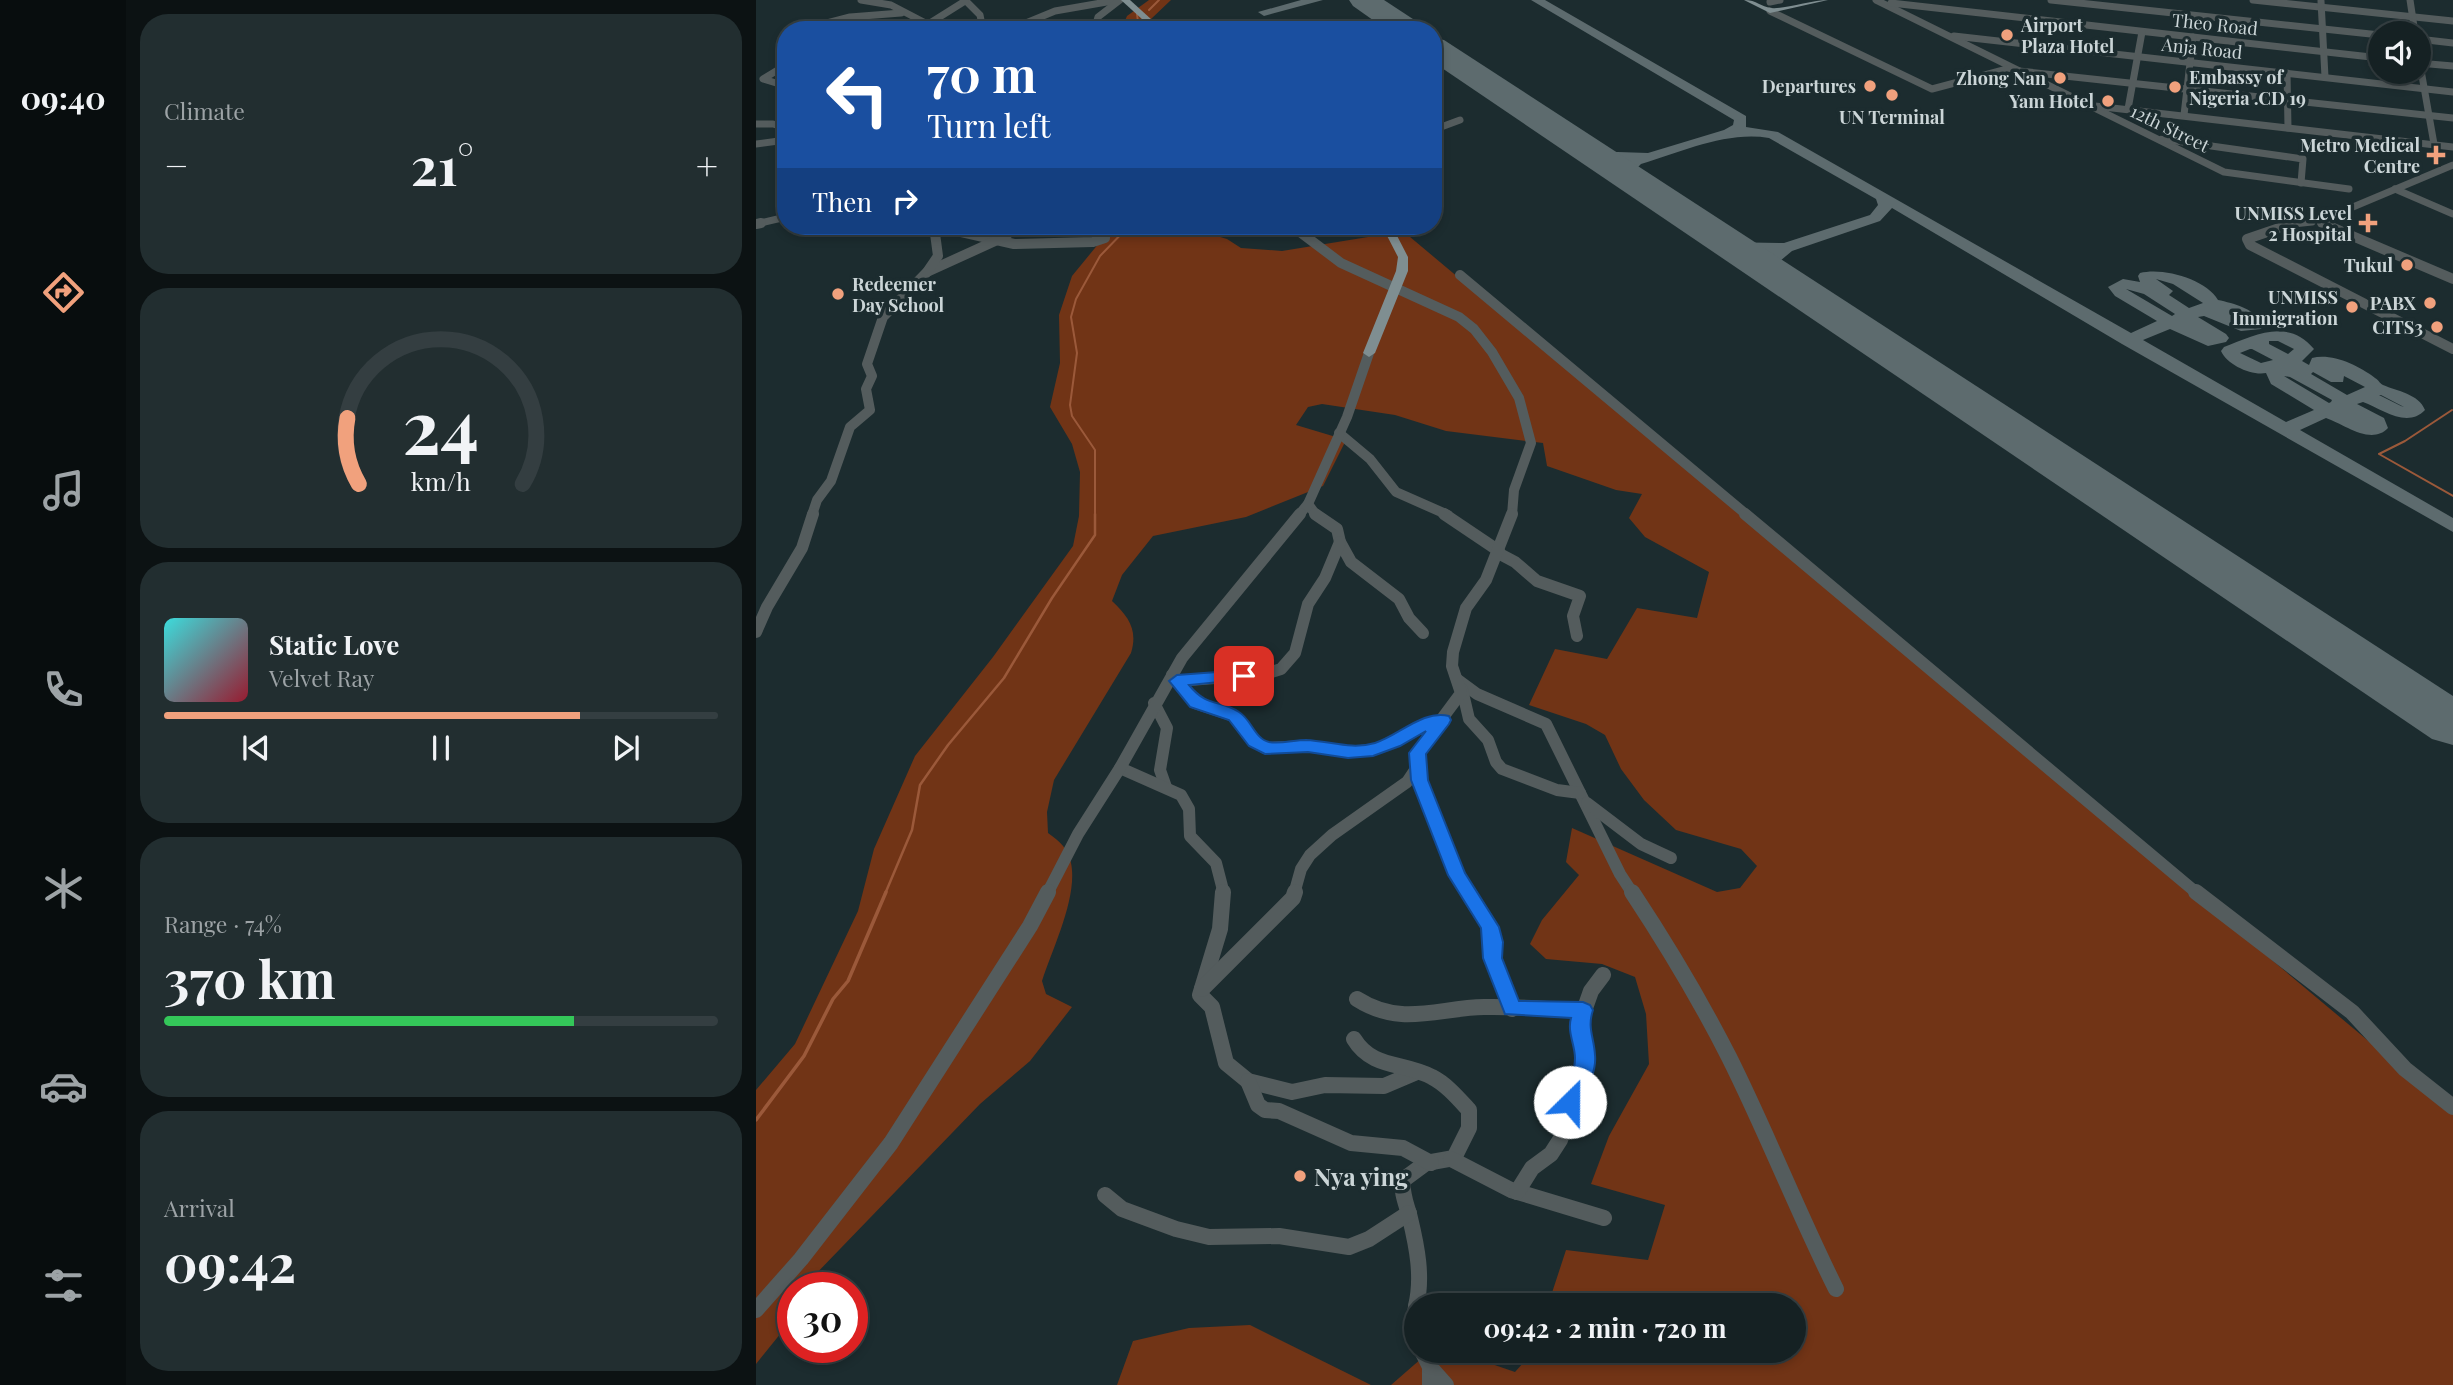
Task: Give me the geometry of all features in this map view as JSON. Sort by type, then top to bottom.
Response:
[{"type":"main road","points":[[1121,0],[1148,21]]},
{"type":"main road","points":[[1770,6],[1812,0]]},
{"type":"main road","points":[[1770,6],[1824,0]]},
{"type":"main road","points":[[1369,353],[1397,287],[1403,257],[1392,235]]},
{"type":"street","points":[[861,0],[895,7],[918,21]]},
{"type":"street","points":[[936,21],[965,0],[980,15],[981,21]]},
{"type":"street","points":[[1031,21],[1063,8],[1121,0]]},
{"type":"street","points":[[1097,21],[1098,17],[1121,0]]},
{"type":"street","points":[[2050,0],[2368,34]]},
{"type":"street","points":[[2140,9],[2142,0]]},
{"type":"street","points":[[2251,44],[2252,0],[2321,3],[2453,21]]},
{"type":"street","points":[[2410,0],[2413,21]]},
{"type":"street","name":"Theo Road","points":[[1878,1],[2368,57]]},
{"type":"street","name":"12th Street","points":[[1878,1],[2224,172]]},
{"type":"street","points":[[2321,3],[2325,77]]},
{"type":"street","points":[[1770,6],[1932,89],[2013,70],[2030,70],[2453,118]]},
{"type":"street","points":[[837,21],[901,13]]},
{"type":"street","points":[[2128,109],[2142,32]]},
{"type":"street","name":"Anja Road","points":[[1947,35],[2453,92]]},
{"type":"street","points":[[2184,115],[2193,37]]},
{"type":"street","points":[[2431,40],[2453,43]]},
{"type":"street","points":[[2431,64],[2453,66]]},
{"type":"street","points":[[777,70],[763,79],[777,83]]},
{"type":"street","points":[[2287,73],[2288,128]]},
{"type":"street","points":[[2425,84],[2434,144]]},
{"type":"street","points":[[2083,104],[2453,147]]},
{"type":"street","points":[[1442,127],[1460,120]]},
{"type":"street","points":[[756,124],[777,125]]},
{"type":"street","points":[[2158,139],[2303,159],[2301,183]]},
{"type":"street","points":[[756,144],[777,141]]},
{"type":"street","points":[[2453,165],[2319,222],[2288,223],[2247,239],[2250,245],[2453,349]]},
{"type":"street","points":[[2224,172],[2349,189]]},
{"type":"street","points":[[2395,189],[2453,214]]},
{"type":"street","points":[[756,224],[777,219]]},
{"type":"street","points":[[2319,222],[2453,279]]},
{"type":"street","points":[[756,632],[766,607],[802,548],[817,500],[831,481],[850,427],[870,410],[866,389],[872,376],[867,364],[875,334],[883,317],[927,272],[938,256],[936,235]]},
{"type":"street","points":[[973,235],[1035,245],[1093,242],[1105,238]]},
{"type":"street","points":[[927,272],[1007,235]]},
{"type":"street","points":[[1307,235],[1341,264],[1447,310],[1474,329],[1492,352],[1519,398],[1531,443],[1514,489],[1514,508],[1499,552],[1486,580],[1466,608],[1451,659],[1467,702],[1469,719],[1488,740],[1496,762],[1502,769],[1583,798],[1641,844],[1671,858]]},
{"type":"street","points":[[1460,275],[2197,893],[2352,1012],[2405,1069],[2453,1107]]},
{"type":"street","points":[[756,1310],[801,1259],[904,1124],[1030,926],[1072,845],[1120,768],[1154,703],[1175,678],[1206,627],[1308,504],[1363,375],[1369,353]]},
{"type":"street","points":[[1339,433],[1370,459],[1396,492],[1449,516],[1515,562],[1523,572],[1537,581],[1580,596],[1573,616],[1577,636]]},
{"type":"street","points":[[1308,504],[1317,517],[1338,529],[1340,542],[1351,562],[1399,599],[1409,618],[1423,633]]},
{"type":"street","points":[[1175,678],[1265,674],[1281,669],[1296,653],[1308,604],[1325,578],[1340,542]]},
{"type":"street","points":[[1175,678],[1195,703],[1234,716],[1255,742],[1265,748],[1308,746],[1348,752],[1373,750],[1394,742],[1423,725],[1443,720]]},
{"type":"street","points":[[1460,684],[1443,720],[1418,751],[1420,780],[1457,875],[1490,927],[1493,958],[1512,1009]]},
{"type":"street","points":[[1460,684],[1546,724],[1620,874],[1664,940],[1729,1058],[1798,1213],[1836,1289]]},
{"type":"street","points":[[1154,703],[1167,728],[1160,770],[1166,787]]},
{"type":"street","points":[[1202,989],[1292,900],[1301,869],[1310,855],[1332,835],[1407,782],[1418,762]]},
{"type":"street","points":[[1120,768],[1166,787],[1187,802],[1190,836],[1208,851],[1223,881],[1224,911],[1200,995],[1212,1007],[1226,1063],[1248,1081],[1292,1092],[1325,1085],[1367,1088],[1384,1086],[1417,1072]]},
{"type":"street","points":[[1517,1192],[1532,1168],[1551,1154],[1560,1139],[1570,1102],[1581,1082],[1586,1056],[1578,1025],[1591,990],[1603,975]]},
{"type":"street","points":[[1357,999],[1369,1010],[1402,1017],[1481,1007],[1583,1010]]},
{"type":"street","points":[[1354,1039],[1359,1051],[1385,1065],[1417,1072],[1437,1082],[1469,1110],[1469,1128],[1454,1158],[1426,1163],[1403,1180],[1401,1191],[1409,1213],[1416,1251],[1419,1293]]},
{"type":"street","points":[[1248,1081],[1258,1105],[1265,1110],[1279,1111],[1351,1143],[1403,1148],[1432,1163]]},
{"type":"street","points":[[1451,1159],[1517,1192],[1604,1218]]},
{"type":"street","points":[[1105,1195],[1122,1209],[1176,1229],[1209,1237],[1279,1236],[1349,1247],[1369,1239],[1409,1213]]},
{"type":"street","points":[[1427,1368],[1446,1385]]},
{"type":"shaded area","points":[[1149,0],[1171,0],[1151,19],[1153,21],[1125,21],[1127,16]]},
{"type":"shaded area","points":[[1106,235],[1213,235],[1227,239],[1241,248],[1282,251],[1370,235],[1408,235],[2453,1112],[2453,1385],[1391,1385],[1416,1363],[1489,1363],[1515,1372],[1523,1363],[1806,1363],[1806,1293],[1552,1293],[1566,1250],[1648,1260],[1665,1205],[1591,1184],[1609,1136],[1649,1064],[1646,1014],[1635,977],[1602,964],[1546,959],[1530,944],[1542,920],[1579,875],[1566,862],[1572,828],[1717,892],[1740,888],[1757,866],[1741,849],[1676,830],[1644,800],[1621,769],[1605,735],[1586,724],[1529,705],[1555,649],[1607,659],[1637,608],[1697,618],[1709,572],[1645,537],[1629,518],[1642,494],[1616,490],[1547,466],[1543,443],[1446,431],[1395,415],[1322,404],[1308,407],[1296,425],[1346,440],[1323,486],[1246,517],[1153,536],[1122,575],[1112,601],[1123,613],[1133,631],[1131,653],[1054,780],[1047,812],[1048,833],[1066,849],[1072,876],[1068,906],[1042,981],[1046,994],[1072,1007],[1030,1061],[980,1104],[818,1272],[777,1272],[777,1338],[756,1364],[756,1090],[795,1044],[858,911],[874,849],[915,756],[993,657],[1073,546],[1079,516],[1080,472],[1072,444],[1050,407],[1060,363],[1059,315],[1072,276]]},
{"type":"shaded area","points":[[1250,1325],[1371,1385],[1117,1385],[1133,1341],[1189,1328]]},
{"type":"waterway","points":[[1149,10],[1159,0]]},
{"type":"waterway","points":[[1137,14],[1138,21]]},
{"type":"waterway","points":[[885,894],[912,830],[920,785],[948,745],[1004,678],[1052,598],[1095,535],[1095,450],[1072,416],[1070,405],[1077,353],[1071,317],[1076,299],[1100,256],[1120,235]]},
{"type":"waterway","points":[[2452,410],[2405,441],[2379,454],[2453,496]]},
{"type":"waterway","points":[[756,1120],[804,1056],[833,999],[848,981],[886,892]]},
{"type":"taxiway","points":[[1264,12],[1317,0]]},
{"type":"taxiway","points":[[1537,0],[1741,119],[1739,127],[1729,133]]},
{"type":"taxiway","points":[[1729,133],[1750,131],[1773,135],[1883,197]]},
{"type":"taxiway","points":[[1628,177],[1628,169],[1636,161],[1729,133]]},
{"type":"taxiway","points":[[1592,154],[1627,158],[1644,156]]},
{"type":"taxiway","points":[[1786,248],[1875,218],[1882,213],[1886,205],[1883,197]]},
{"type":"taxiway","points":[[1883,197],[2130,339]]},
{"type":"taxiway","points":[[1728,245],[1753,249],[1786,248]]},
{"type":"taxiway","points":[[1775,275],[1772,259],[1786,248]]},
{"type":"taxiway","points":[[2165,291],[2148,281],[2146,276],[2161,274],[2178,280],[2209,298],[2212,305]]},
{"type":"taxiway","points":[[2163,325],[2165,318],[2121,293],[2116,287],[2132,284],[2149,291],[2182,310],[2184,315],[2181,318]]},
{"type":"taxiway","points":[[2181,318],[2212,305]]},
{"type":"taxiway","points":[[2201,310],[2241,326],[2255,325],[2254,321],[2234,310],[2212,305]]},
{"type":"taxiway","points":[[2168,323],[2179,325],[2208,341],[2220,338],[2192,320],[2181,318]]},
{"type":"taxiway","points":[[2168,323],[2181,318]]},
{"type":"taxiway","points":[[2130,339],[2168,323]]},
{"type":"taxiway","points":[[2260,345],[2260,338],[2273,335],[2294,342],[2305,349],[2292,359],[2294,364]]},
{"type":"taxiway","points":[[2130,339],[2453,526]]},
{"type":"taxiway","points":[[2287,362],[2259,369],[2232,356],[2230,351],[2255,344],[2305,370]]},
{"type":"taxiway","points":[[2337,378],[2317,367],[2318,362],[2333,363],[2370,382],[2373,390]]},
{"type":"taxiway","points":[[2324,412],[2324,408],[2277,380],[2274,374],[2281,370],[2295,372],[2338,396],[2341,400],[2339,405]]},
{"type":"taxiway","points":[[2359,396],[2373,399],[2402,412],[2416,410],[2414,405],[2384,390],[2373,390]]},
{"type":"taxiway","points":[[2359,396],[2373,390]]},
{"type":"taxiway","points":[[2339,405],[2359,396]]},
{"type":"taxiway","points":[[2324,412],[2358,426],[2379,428],[2377,422],[2352,408],[2339,405]]},
{"type":"taxiway","points":[[2324,412],[2339,405]]},
{"type":"taxiway","points":[[2286,429],[2324,412]]},
{"type":"runway","points":[[1364,0],[1395,21]]},
{"type":"runway","points":[[1442,53],[2453,724]]},
{"type":"place","name":"Airport Plaza Hotel","points":[[2007,35]]},
{"type":"place","name":"Zhong Nan","points":[[2060,78]]},
{"type":"place","name":"Departures","points":[[1870,86]]},
{"type":"place","name":"Embassy of Nigeria .CD 19","points":[[2175,87]]},
{"type":"place","name":"UN Terminal","points":[[1892,95]]},
{"type":"place","name":"Yam Hotel","points":[[2108,101]]},
{"type":"place","name":"Metro Medical Centre","points":[[2436,155]]},
{"type":"place","name":"UNMISS Level 2 Hospital","points":[[2368,223]]},
{"type":"place","name":"Tukul","points":[[2407,265]]},
{"type":"place","name":"Redeemer Day School","points":[[838,294]]},
{"type":"place","name":"PABX","points":[[2430,303]]},
{"type":"place","name":"UNMISS Immigration","points":[[2352,307]]},
{"type":"place","name":"CITS3","points":[[2437,327]]},
{"type":"place","name":"Nya ying","points":[[1300,1176]]},
{"type":"route","points":[[1244,676],[1177,681],[1195,703],[1234,716],[1255,742],[1265,748],[1308,746],[1348,752],[1373,750],[1402,738],[1423,725],[1443,720],[1417,753],[1420,780],[1457,875],[1490,927],[1493,958],[1512,1009],[1583,1010],[1578,1025],[1586,1056],[1581,1082],[1570,1102]]}]
